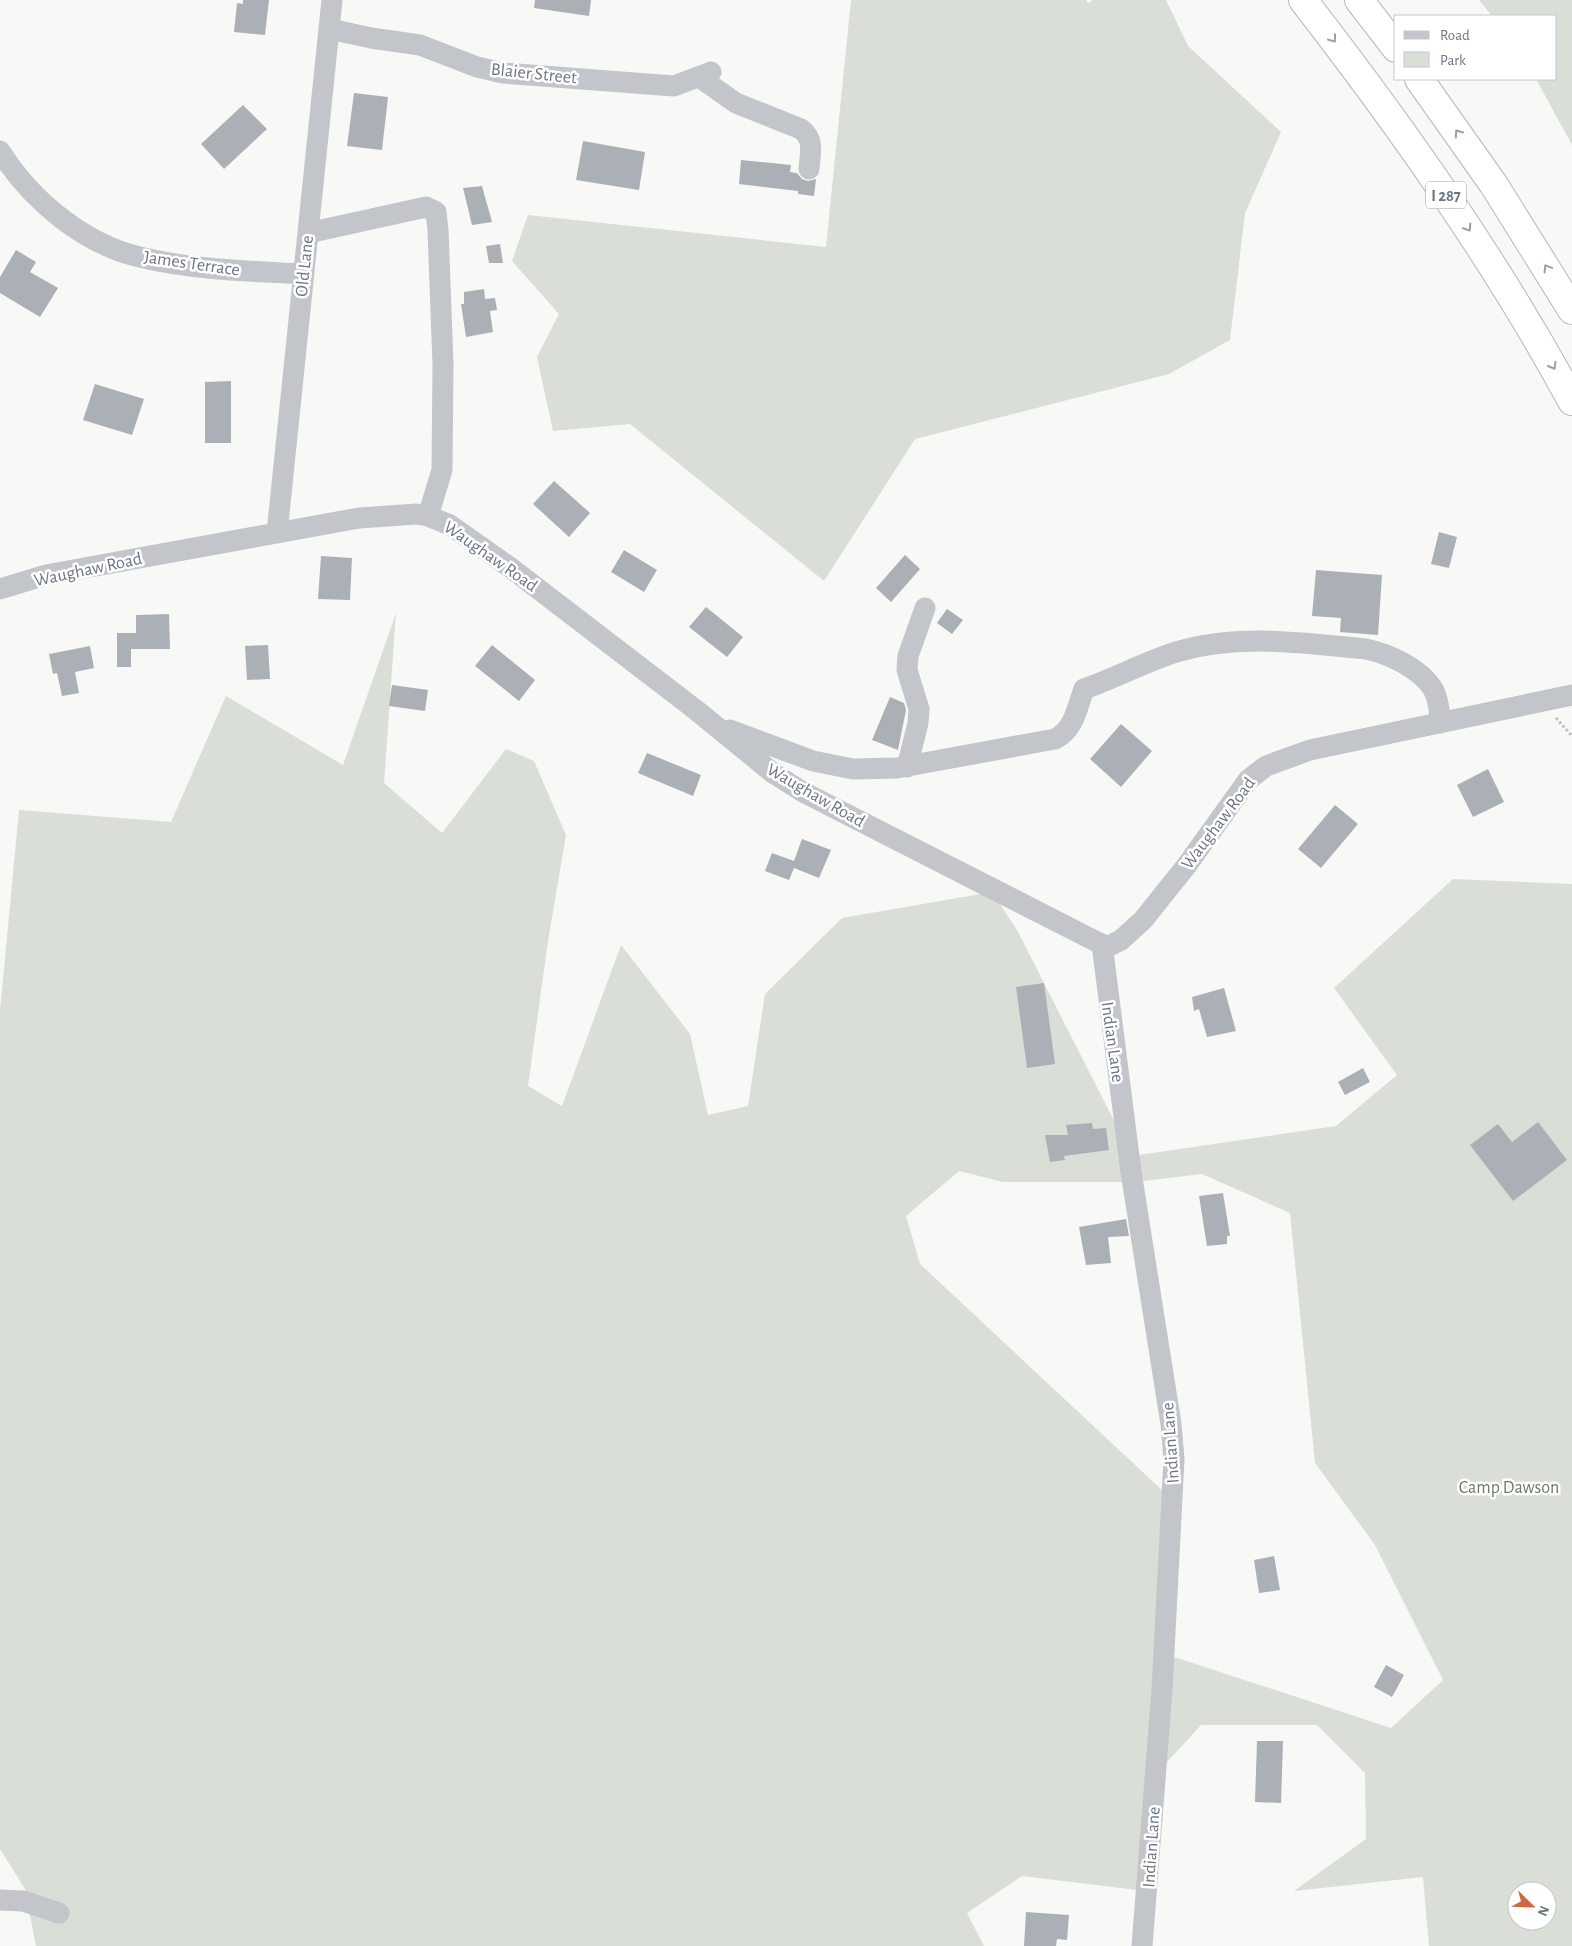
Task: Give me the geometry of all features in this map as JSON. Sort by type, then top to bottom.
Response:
[{"type":"highway","name":"I 287","points":[[1303,0],[1383,105],[1457,211],[1526,320],[1572,401]]},
{"type":"highway","points":[[1360,0],[1394,45]]},
{"type":"highway","name":"I 287","points":[[1420,80],[1494,186],[1572,310]]},
{"type":"street","name":"Old Lane","points":[[277,533],[332,0]]},
{"type":"street","name":"Blaier Street","points":[[330,29],[371,38],[420,45],[477,66],[503,73],[674,86],[705,75],[736,103],[808,134],[811,141],[809,169]]},
{"type":"street","name":"James Terrace","points":[[2,159],[50,209],[79,230],[110,246],[152,260],[304,274]]},
{"type":"street","points":[[308,233],[426,207],[436,212],[443,364],[442,470],[428,516]]},
{"type":"street","name":"Waughaw Road","points":[[0,589],[46,575],[382,515],[428,516],[450,525],[511,568],[710,722],[773,774],[803,792],[1107,946],[1120,940],[1143,920],[1187,865],[1248,780],[1262,769],[1310,750],[1572,694]]},
{"type":"street","points":[[907,766],[918,723],[919,708],[907,670],[908,656],[925,608]]},
{"type":"street","points":[[710,722],[769,746],[832,765],[860,769],[907,766],[1055,739],[1062,736],[1071,726],[1084,689],[1176,652],[1244,640],[1366,649],[1383,654],[1413,669],[1427,682],[1436,696],[1442,723]]},
{"type":"street","name":"Indian Lane","points":[[1102,944],[1131,1172],[1171,1424],[1174,1459],[1162,1690],[1142,1946]]},
{"type":"street","points":[[0,1900],[23,1901],[59,1913]]},
{"type":"green space","points":[[851,0],[1086,0],[1088,3],[1093,0],[1166,0],[1188,46],[1281,132],[1245,213],[1230,340],[1169,374],[915,439],[824,581],[630,424],[553,431],[537,357],[559,314],[512,261],[528,215],[826,247]]},
{"type":"green space","points":[[1479,0],[1572,0],[1572,145],[1537,80],[1557,80],[1557,15],[1491,15]]},
{"type":"green space","name":"Camp Dawson","points":[[396,613],[384,783],[442,833],[506,749],[534,761],[566,835],[548,941],[528,1086],[562,1106],[621,945],[690,1034],[708,1115],[748,1106],[765,994],[842,918],[992,892],[1017,930],[1132,1156],[1336,1126],[1397,1075],[1334,988],[1453,879],[1572,884],[1572,1946],[1429,1946],[1423,1877],[1294,1891],[1366,1839],[1365,1773],[1317,1725],[1201,1725],[1148,1783],[1145,1891],[1022,1876],[967,1913],[984,1946],[36,1946],[25,1889],[0,1849],[0,1011],[19,810],[171,822],[226,696],[343,765]],"holes":[[[959,1171],[1003,1182],[1135,1182],[1202,1174],[1290,1213],[1315,1463],[1375,1545],[1443,1680],[1391,1728],[1162,1653],[1179,1506],[920,1264],[906,1216]]]},
{"type":"building","points":[[243,0],[269,0],[265,35],[234,32],[237,3],[243,4]]},
{"type":"building","points":[[535,0],[591,0],[589,16],[534,8]]},
{"type":"building","points":[[354,93],[388,97],[382,150],[347,146]]},
{"type":"building","points":[[243,105],[267,129],[224,169],[201,144]]},
{"type":"building","points":[[583,141],[645,152],[639,190],[576,180]]},
{"type":"building","points":[[741,160],[791,165],[790,172],[797,173],[802,179],[808,181],[816,179],[814,196],[798,194],[798,191],[739,184]]},
{"type":"building","points":[[482,186],[492,222],[472,225],[463,188]]},
{"type":"building","points":[[500,244],[503,263],[489,263],[486,246]]},
{"type":"building","points":[[16,250],[36,262],[30,272],[58,288],[40,317],[0,293],[0,277]]},
{"type":"building","points":[[484,289],[485,299],[495,298],[497,310],[490,311],[493,332],[466,337],[461,304],[464,304],[464,292]]},
{"type":"building","points":[[231,381],[231,443],[205,443],[205,382]]},
{"type":"building","points":[[95,384],[144,399],[132,435],[83,420]]},
{"type":"building","points":[[554,481],[590,513],[569,537],[533,504]]},
{"type":"building","points":[[1439,532],[1457,537],[1449,568],[1431,564]]},
{"type":"building","points":[[624,550],[657,570],[644,592],[611,572]]},
{"type":"building","points":[[905,555],[920,569],[891,602],[876,588]]},
{"type":"building","points":[[321,556],[352,558],[350,600],[318,599]]},
{"type":"building","points":[[1316,570],[1382,575],[1378,635],[1340,632],[1341,618],[1312,616]]},
{"type":"building","points":[[706,607],[743,637],[727,657],[689,627]]},
{"type":"building","points":[[947,609],[963,620],[952,634],[937,623]]},
{"type":"building","points":[[169,614],[170,649],[131,649],[131,667],[117,667],[117,633],[136,633],[136,615]]},
{"type":"building","points":[[268,645],[270,679],[247,680],[245,646]]},
{"type":"building","points":[[492,645],[535,680],[519,701],[475,666]]},
{"type":"building","points":[[90,646],[94,668],[75,672],[79,693],[62,696],[57,673],[53,674],[49,654]]},
{"type":"building","points":[[392,685],[428,690],[425,711],[389,706]]},
{"type":"building","points":[[890,697],[904,703],[906,710],[898,750],[872,740]]},
{"type":"building","points":[[1121,724],[1152,751],[1121,787],[1090,759]]},
{"type":"building","points":[[647,753],[701,775],[693,796],[638,773]]},
{"type":"building","points":[[1488,769],[1504,802],[1473,817],[1457,785]]},
{"type":"building","points":[[1335,805],[1358,824],[1321,868],[1298,849]]},
{"type":"building","points":[[802,839],[831,850],[819,878],[794,868],[789,880],[765,871],[772,853],[794,861]]},
{"type":"building","points":[[1044,983],[1055,1064],[1027,1068],[1016,987]]},
{"type":"building","points":[[1224,988],[1236,1031],[1207,1037],[1199,1009],[1194,1011],[1192,997]]},
{"type":"building","points":[[1363,1068],[1370,1082],[1345,1095],[1338,1082]]},
{"type":"building","points":[[1538,1122],[1567,1160],[1513,1201],[1470,1145],[1498,1124],[1512,1142]]},
{"type":"building","points":[[1092,1123],[1093,1129],[1106,1128],[1109,1150],[1064,1156],[1065,1160],[1050,1162],[1045,1135],[1068,1135],[1066,1125]]},
{"type":"building","points":[[1223,1193],[1230,1236],[1227,1236],[1227,1244],[1207,1246],[1199,1196]]},
{"type":"building","points":[[1126,1219],[1129,1236],[1108,1237],[1111,1263],[1086,1265],[1079,1227]]},
{"type":"building","points":[[1274,1556],[1280,1590],[1259,1593],[1254,1560]]},
{"type":"building","points":[[1386,1665],[1404,1675],[1392,1697],[1374,1687]]},
{"type":"building","points":[[1257,1741],[1283,1741],[1281,1803],[1255,1802]]},
{"type":"building","points":[[1026,1912],[1069,1915],[1067,1940],[1057,1939],[1056,1946],[1024,1946]]}]
